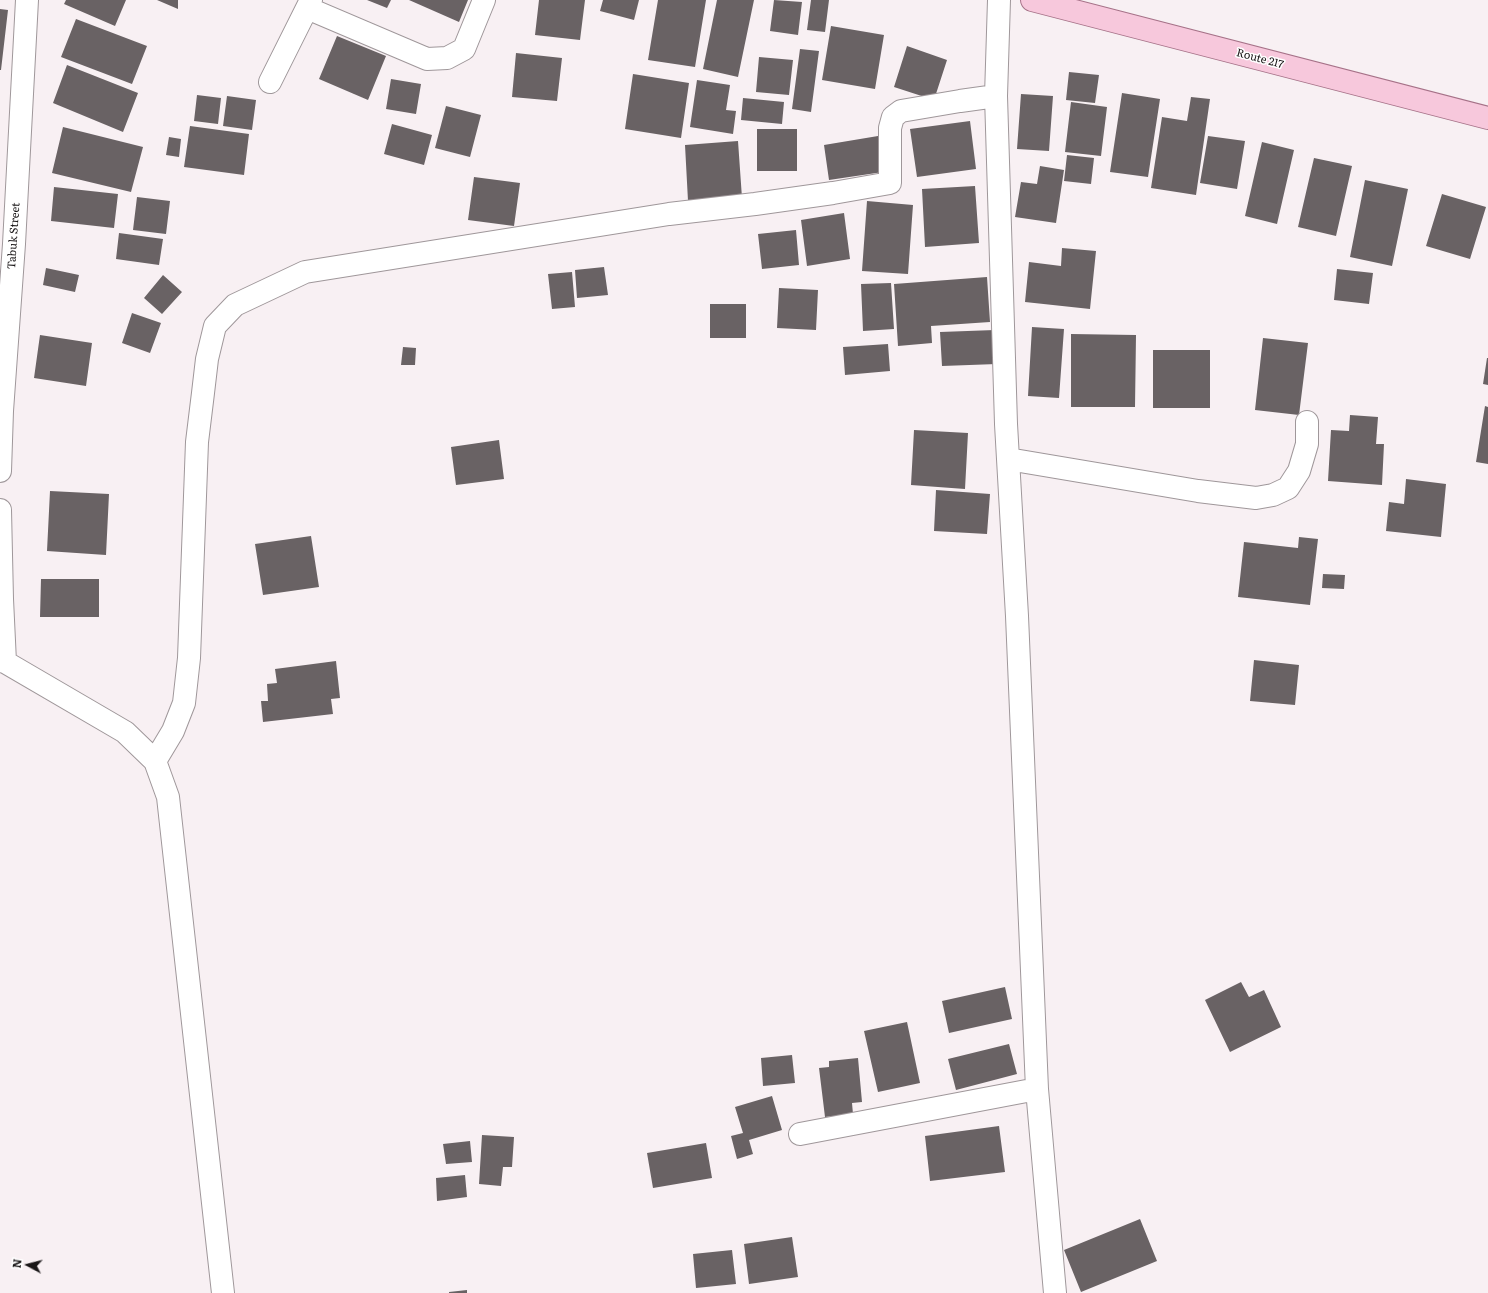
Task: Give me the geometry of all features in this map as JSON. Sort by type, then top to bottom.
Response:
[{"type":"main road","name":"Route 217","points":[[1032,0],[1488,118]]},
{"type":"street","name":"Tabuk Street","points":[[0,471],[2,411],[15,236],[27,0]]},
{"type":"street","points":[[270,82],[309,4],[427,59],[447,58],[464,49],[484,0]]},
{"type":"street","points":[[999,0],[996,96],[1008,459],[1017,616],[1037,1089],[1055,1293]]},
{"type":"street","points":[[155,761],[172,731],[184,703],[189,650],[197,442],[207,359],[215,326],[235,306],[305,272],[668,214],[833,193],[890,182],[890,128],[893,117],[901,112],[960,100],[996,96]]},
{"type":"street","points":[[1008,459],[1198,491],[1256,498],[1273,495],[1288,488],[1299,471],[1307,444],[1307,422]]},
{"type":"street","points":[[0,510],[3,662],[125,732],[155,761],[168,797],[222,1293]]},
{"type":"street","points":[[800,1134],[1037,1089]]},
{"type":"building","points":[[66,0],[126,0],[115,26],[64,4]]},
{"type":"building","points":[[157,0],[178,0],[178,9]]},
{"type":"building","points":[[367,0],[391,0],[387,8]]},
{"type":"building","points":[[409,0],[468,0],[459,22]]},
{"type":"building","points":[[539,0],[585,0],[580,40],[535,35]]},
{"type":"building","points":[[603,0],[639,0],[634,20],[600,11]]},
{"type":"building","points":[[658,0],[706,0],[695,67],[648,60]]},
{"type":"building","points":[[717,0],[754,0],[738,77],[703,69]]},
{"type":"building","points":[[774,0],[802,2],[798,35],[770,31]]},
{"type":"building","points":[[811,0],[829,0],[825,32],[807,30]]},
{"type":"building","points":[[0,9],[8,10],[1,70],[0,70]]},
{"type":"building","points":[[76,19],[147,46],[132,84],[61,57]]},
{"type":"building","points":[[831,26],[884,35],[875,89],[822,80]]},
{"type":"building","points":[[337,36],[386,56],[368,100],[319,79]]},
{"type":"building","points":[[907,46],[947,60],[934,100],[894,87]]},
{"type":"building","points":[[800,49],[819,51],[811,112],[792,109]]},
{"type":"building","points":[[516,53],[562,58],[557,101],[512,97]]},
{"type":"building","points":[[759,57],[793,60],[789,95],[756,92]]},
{"type":"building","points":[[67,65],[138,93],[123,132],[53,103]]},
{"type":"building","points":[[1069,72],[1099,75],[1095,103],[1066,100]]},
{"type":"building","points":[[633,74],[689,83],[681,138],[625,129]]},
{"type":"building","points":[[391,79],[421,84],[416,114],[386,109]]},
{"type":"building","points":[[697,80],[730,85],[726,110],[736,111],[733,134],[690,127]]},
{"type":"building","points":[[1122,93],[1160,99],[1148,177],[1110,172]]},
{"type":"building","points":[[1021,94],[1053,96],[1049,151],[1017,149]]},
{"type":"building","points":[[197,95],[221,98],[218,124],[194,121]]},
{"type":"building","points":[[227,96],[256,100],[252,130],[223,126]]},
{"type":"building","points":[[1191,97],[1210,99],[1196,195],[1151,188],[1162,117],[1187,121]]},
{"type":"building","points":[[743,98],[784,102],[782,124],[741,120]]},
{"type":"building","points":[[1071,102],[1107,107],[1101,156],[1065,152]]},
{"type":"building","points":[[446,106],[481,115],[470,157],[435,148]]},
{"type":"building","points":[[970,121],[976,169],[917,177],[910,129]]},
{"type":"building","points":[[392,124],[432,135],[424,165],[384,154]]},
{"type":"building","points":[[190,126],[249,134],[244,175],[184,167]]},
{"type":"building","points":[[63,127],[143,147],[131,192],[52,173]]},
{"type":"building","points":[[757,129],[797,129],[797,171],[757,171]]},
{"type":"building","points":[[878,136],[883,172],[829,180],[824,145]]},
{"type":"building","points":[[1208,136],[1245,141],[1237,189],[1200,183]]},
{"type":"building","points":[[169,137],[181,139],[179,157],[166,155]]},
{"type":"building","points":[[738,141],[742,198],[688,201],[685,145]]},
{"type":"building","points":[[1262,142],[1294,150],[1277,224],[1245,216]]},
{"type":"building","points":[[1067,155],[1094,158],[1091,184],[1064,181]]},
{"type":"building","points":[[1314,158],[1352,166],[1336,236],[1298,227]]},
{"type":"building","points":[[1040,166],[1064,170],[1056,223],[1015,217],[1021,182],[1037,184]]},
{"type":"building","points":[[474,177],[520,183],[514,226],[468,220]]},
{"type":"building","points":[[1365,180],[1408,189],[1392,266],[1350,257]]},
{"type":"building","points":[[975,186],[979,243],[925,247],[922,189]]},
{"type":"building","points":[[54,187],[118,194],[114,228],[51,221]]},
{"type":"building","points":[[1442,194],[1486,207],[1470,259],[1426,246]]},
{"type":"building","points":[[137,197],[170,201],[166,234],[133,230]]},
{"type":"building","points":[[867,201],[913,205],[908,274],[862,271]]},
{"type":"building","points":[[844,213],[850,259],[807,266],[801,220]]},
{"type":"building","points":[[796,230],[799,265],[762,269],[758,234]]},
{"type":"building","points":[[119,233],[163,239],[159,265],[116,259]]},
{"type":"building","points":[[1062,248],[1096,251],[1090,309],[1025,302],[1029,262],[1061,266]]},
{"type":"building","points":[[604,267],[608,295],[577,298],[575,270]]},
{"type":"building","points":[[46,268],[79,275],[75,292],[43,285]]},
{"type":"building","points":[[1337,269],[1373,273],[1369,304],[1334,300]]},
{"type":"building","points":[[572,272],[575,307],[552,309],[548,274]]},
{"type":"building","points":[[163,275],[182,292],[162,314],[144,298]]},
{"type":"building","points":[[987,277],[990,322],[931,326],[932,343],[898,346],[894,284]]},
{"type":"building","points":[[891,283],[894,329],[863,331],[861,284]]},
{"type":"building","points":[[779,288],[818,290],[816,330],[777,328]]},
{"type":"building","points":[[710,304],[746,304],[746,338],[710,338]]},
{"type":"building","points":[[132,313],[161,323],[150,353],[122,343]]},
{"type":"building","points":[[1032,327],[1064,329],[1059,398],[1028,396]]},
{"type":"building","points":[[995,330],[997,364],[942,366],[940,332]]},
{"type":"building","points":[[1071,334],[1136,335],[1135,407],[1071,407]]},
{"type":"building","points":[[40,335],[92,343],[86,386],[34,378]]},
{"type":"building","points":[[1263,338],[1308,343],[1299,415],[1255,410]]},
{"type":"building","points":[[888,344],[890,371],[845,375],[843,347]]},
{"type":"building","points":[[403,347],[416,348],[415,365],[401,365]]},
{"type":"building","points":[[1153,350],[1210,350],[1210,408],[1153,408]]},
{"type":"building","points":[[1488,358],[1488,385],[1483,384]]},
{"type":"building","points":[[1485,406],[1488,407],[1488,464],[1476,462]]},
{"type":"building","points":[[1350,415],[1378,417],[1376,444],[1384,444],[1382,485],[1328,481],[1331,430],[1349,431]]},
{"type":"building","points":[[914,430],[968,433],[965,489],[911,485]]},
{"type":"building","points":[[499,440],[504,479],[456,485],[451,447]]},
{"type":"building","points":[[1406,479],[1446,484],[1441,537],[1386,531],[1389,502],[1404,504]]},
{"type":"building","points":[[936,490],[990,494],[987,534],[934,531]]},
{"type":"building","points":[[50,491],[109,494],[106,555],[47,551]]},
{"type":"building","points":[[311,536],[319,587],[263,595],[255,544]]},
{"type":"building","points":[[1299,537],[1318,539],[1310,605],[1238,597],[1244,542],[1298,548]]},
{"type":"building","points":[[1323,574],[1345,575],[1344,589],[1322,588]]},
{"type":"building","points":[[41,579],[99,579],[99,617],[40,617]]},
{"type":"building","points":[[1254,660],[1299,665],[1295,705],[1250,701]]},
{"type":"building","points":[[336,661],[340,698],[331,699],[333,714],[263,722],[261,701],[268,701],[267,684],[277,683],[275,669]]},
{"type":"building","points":[[1241,982],[1249,997],[1264,990],[1281,1027],[1230,1052],[1205,1000]]},
{"type":"building","points":[[1005,987],[1012,1019],[949,1033],[942,1001]]},
{"type":"building","points":[[907,1022],[920,1083],[878,1092],[864,1031]]},
{"type":"building","points":[[1009,1044],[1017,1074],[956,1090],[948,1059]]},
{"type":"building","points":[[792,1055],[795,1083],[763,1086],[761,1058]]},
{"type":"building","points":[[858,1058],[862,1102],[852,1103],[853,1114],[825,1117],[819,1068],[829,1067],[829,1061]]},
{"type":"building","points":[[772,1096],[782,1130],[749,1140],[753,1154],[737,1159],[731,1136],[743,1133],[735,1107]]},
{"type":"building","points":[[999,1126],[1005,1172],[930,1181],[925,1136]]},
{"type":"building","points":[[482,1135],[514,1137],[512,1167],[503,1167],[501,1186],[479,1184]]},
{"type":"building","points":[[470,1141],[472,1162],[446,1164],[443,1144]]},
{"type":"building","points":[[706,1143],[712,1178],[653,1188],[647,1153]]},
{"type":"building","points":[[465,1175],[467,1197],[437,1201],[436,1178]]},
{"type":"building","points":[[1140,1219],[1157,1261],[1081,1292],[1064,1250]]},
{"type":"building","points":[[792,1237],[798,1277],[749,1284],[744,1244]]},
{"type":"building","points":[[732,1250],[736,1284],[696,1288],[693,1254]]},
{"type":"building","points":[[467,1290],[467,1293],[449,1293],[449,1292]]}]
